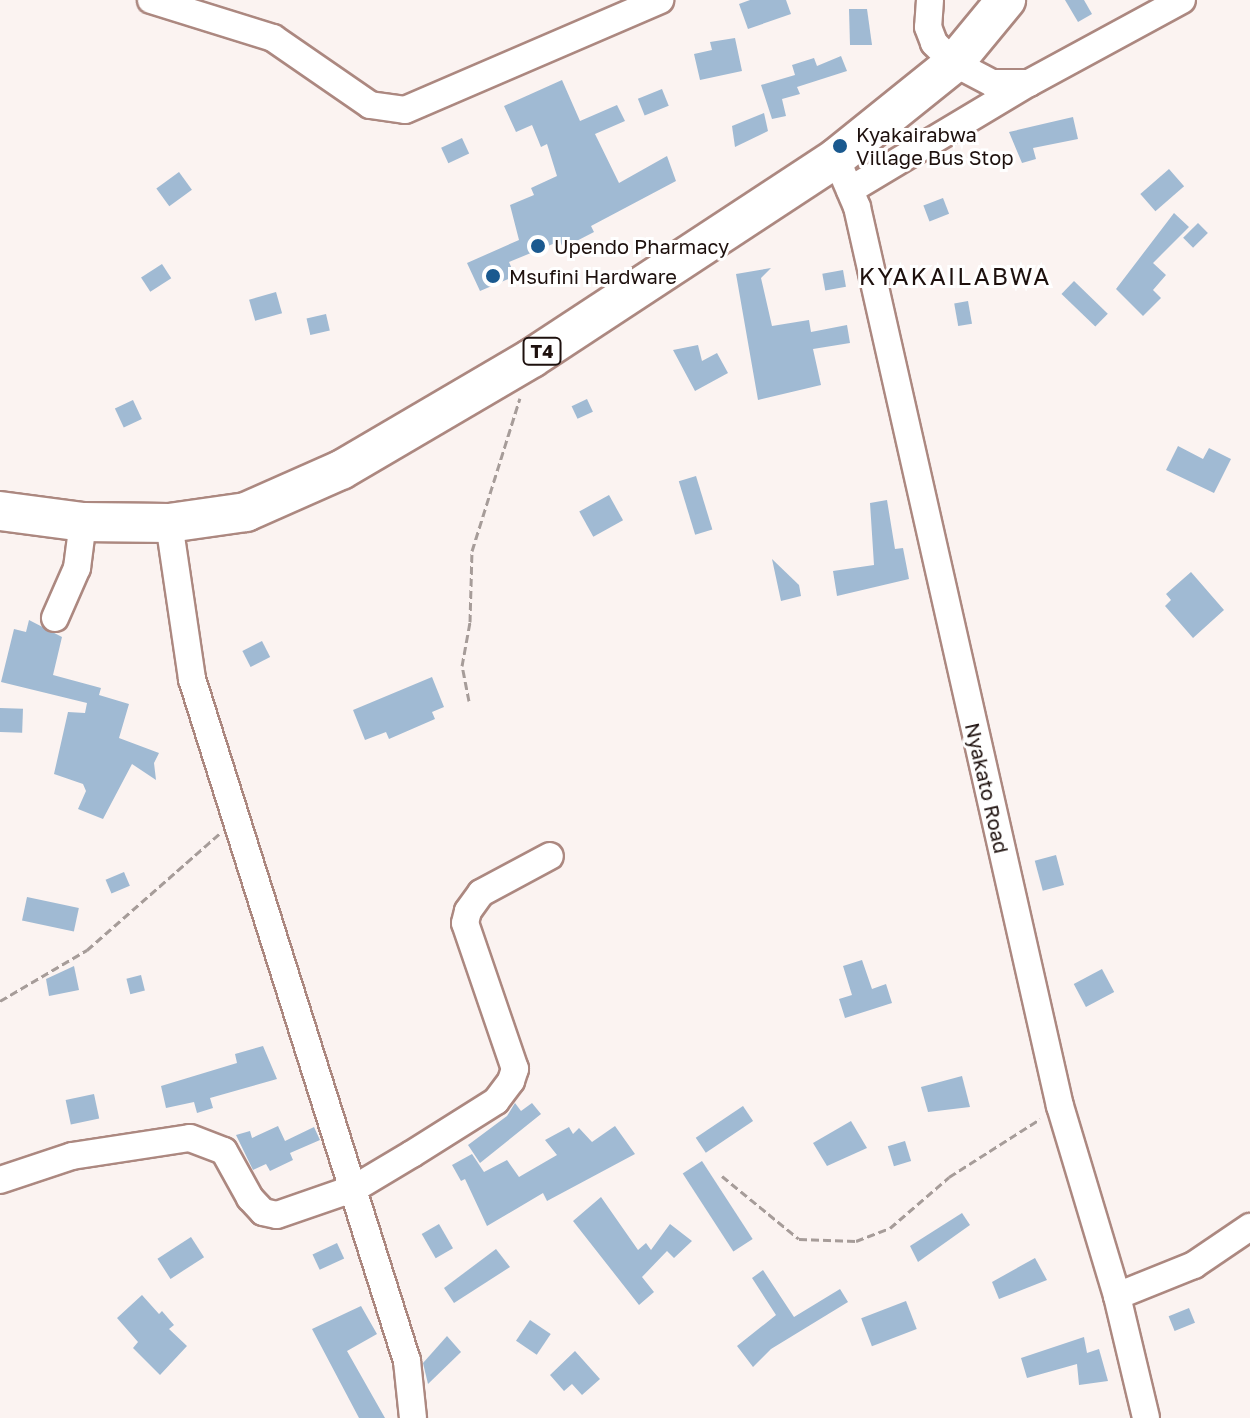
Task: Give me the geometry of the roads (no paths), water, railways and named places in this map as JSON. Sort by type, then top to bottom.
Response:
[{"type":"highway","name":"T4","points":[[0,511],[83,522],[169,523],[246,512],[341,470],[843,174],[954,63],[1006,0]]},
{"type":"street","points":[[151,0],[273,38],[370,105],[405,110],[660,0]]},
{"type":"street","points":[[930,0],[928,27],[954,63],[992,83],[1029,83]]},
{"type":"street","points":[[843,174],[1029,83],[1182,0]]},
{"type":"street","name":"Nyakato Road","points":[[843,174],[1060,1106],[1117,1296],[1144,1417]]},
{"type":"street","points":[[55,618],[77,568],[83,522]]},
{"type":"street","points":[[169,523],[192,679],[239,815],[407,1361],[413,1418]]},
{"type":"street","points":[[0,1180],[72,1156],[161,1138],[190,1138],[224,1151],[263,1212],[277,1215],[355,1188],[496,1101],[511,1081],[515,1069],[465,923],[481,893],[550,856]]},
{"type":"street","points":[[1117,1296],[1194,1265],[1250,1227]]},
{"type":"place","name":"Kyakairabwa Village Bus Stop","points":[[840,146]]},
{"type":"place","name":"Upendo Pharmacy","points":[[538,246]]},
{"type":"place","name":"Msufini Hardware","points":[[493,276]]},
{"type":"district","name":"KYAKAILABWA","points":[[955,276]]}]
